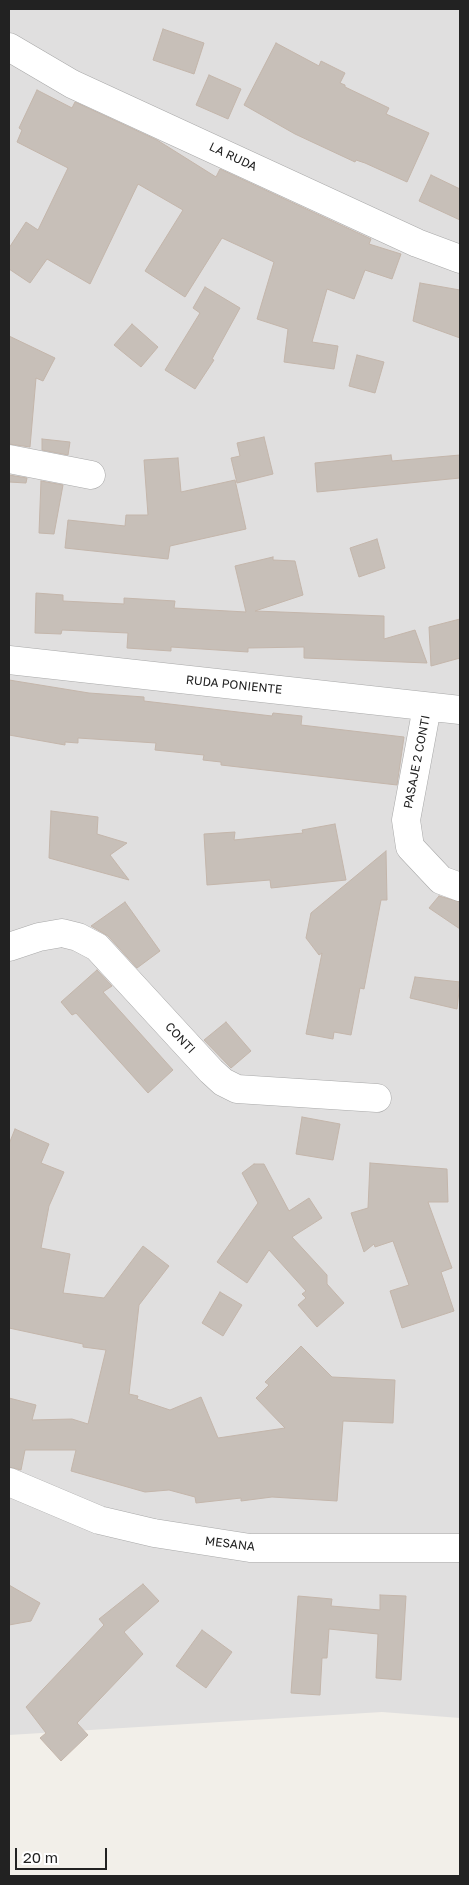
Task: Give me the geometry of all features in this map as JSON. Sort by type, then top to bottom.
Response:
[{"type":"street","name":"LA RUDA","points":[[9,47],[72,84],[417,243],[460,258]]},
{"type":"street","points":[[9,459],[91,475]]},
{"type":"street","name":"RUDA PONIENTE","points":[[9,660],[460,710]]},
{"type":"street","name":"PASAJE 2 CONTI","points":[[427,706],[406,820],[410,847],[441,880],[460,887]]},
{"type":"street","name":"CONTI","points":[[9,947],[39,937],[62,933],[78,936],[96,947],[211,1071],[223,1082],[237,1089],[377,1098]]},
{"type":"street","name":"MESANA","points":[[9,1482],[99,1520],[154,1533],[250,1548],[460,1548]]},
{"type":"shaded area","points":[[9,9],[460,9],[460,1718],[382,1712],[9,1735]]},
{"type":"building","points":[[163,29],[204,43],[194,74],[153,60]]},
{"type":"building","points":[[276,43],[319,66],[321,61],[345,73],[340,83],[345,85],[345,87],[389,108],[386,114],[429,133],[407,182],[365,163],[356,160],[355,162],[295,134],[244,105]]},
{"type":"building","points":[[209,75],[241,89],[228,119],[196,105]]},
{"type":"building","points":[[37,90],[72,108],[75,102],[157,140],[216,177],[220,169],[371,239],[369,244],[401,254],[392,279],[365,270],[354,299],[327,289],[312,342],[338,346],[334,369],[284,362],[288,329],[257,319],[274,262],[222,238],[185,297],[145,271],[183,210],[138,184],[90,284],[47,259],[30,283],[9,269],[9,248],[26,222],[38,230],[68,168],[17,142],[22,130],[19,128]]},
{"type":"building","points":[[431,175],[460,189],[460,220],[419,201]]},
{"type":"building","points":[[420,283],[460,290],[460,338],[413,321]]},
{"type":"building","points":[[205,287],[240,308],[212,359],[214,360],[195,389],[165,370],[200,313],[193,308]]},
{"type":"building","points":[[132,324],[158,347],[141,367],[114,345]]},
{"type":"building","points":[[9,336],[55,358],[43,381],[36,378],[30,447],[9,444]]},
{"type":"building","points":[[357,355],[384,362],[375,393],[349,386]]},
{"type":"building","points":[[264,437],[273,474],[237,483],[231,458],[240,456],[237,443]]},
{"type":"building","points":[[42,439],[70,442],[68,455],[42,450]]},
{"type":"building","points":[[391,455],[392,461],[460,455],[460,478],[317,492],[315,463]]},
{"type":"building","points":[[178,458],[181,492],[235,480],[246,529],[170,546],[168,559],[65,548],[68,520],[125,526],[126,515],[148,515],[144,460]]},
{"type":"building","points":[[9,475],[27,478],[26,483],[9,482]]},
{"type":"building","points":[[41,481],[63,485],[54,534],[39,533]]},
{"type":"building","points":[[377,539],[385,568],[359,577],[350,548]]},
{"type":"building","points":[[273,557],[273,560],[295,561],[303,595],[255,611],[384,616],[384,639],[415,630],[427,663],[304,658],[304,647],[248,648],[248,652],[171,647],[171,651],[127,648],[128,633],[62,630],[61,634],[35,633],[36,593],[63,595],[63,601],[124,604],[124,598],[175,601],[174,608],[246,612],[235,566]]},
{"type":"building","points":[[460,619],[460,658],[431,666],[429,627]]},
{"type":"building","points":[[9,680],[89,693],[144,697],[144,701],[272,716],[273,713],[302,716],[301,725],[404,737],[397,785],[221,765],[221,762],[203,760],[204,755],[155,750],[156,743],[78,738],[78,743],[65,742],[65,745],[9,735]]},
{"type":"building","points":[[51,811],[98,817],[97,834],[127,843],[110,855],[129,880],[49,858]]},
{"type":"building","points":[[335,824],[346,880],[271,888],[270,880],[207,885],[204,834],[235,832],[234,840],[303,833],[302,830]]},
{"type":"building","points":[[386,851],[387,900],[381,900],[364,989],[360,988],[351,1035],[334,1032],[333,1039],[306,1034],[322,953],[319,955],[306,938],[311,913]]},
{"type":"building","points":[[439,896],[460,902],[460,929],[429,908]]},
{"type":"building","points":[[125,902],[160,951],[137,968],[108,936],[91,926]]},
{"type":"building","points":[[97,970],[112,986],[103,992],[173,1070],[148,1093],[76,1013],[72,1015],[61,1002]]},
{"type":"building","points":[[415,977],[460,982],[457,1009],[410,998]]},
{"type":"building","points":[[226,1022],[251,1051],[231,1068],[204,1040]]},
{"type":"building","points":[[302,1117],[340,1124],[333,1160],[296,1154]]},
{"type":"building","points":[[15,1129],[49,1144],[41,1163],[64,1172],[49,1206],[41,1248],[70,1254],[63,1293],[104,1298],[143,1246],[169,1266],[139,1305],[129,1394],[138,1396],[137,1399],[170,1410],[201,1397],[218,1438],[285,1428],[256,1398],[269,1385],[265,1382],[301,1346],[332,1377],[395,1380],[393,1423],[343,1421],[337,1501],[272,1497],[241,1501],[241,1498],[196,1503],[195,1497],[169,1490],[145,1492],[71,1471],[76,1450],[25,1450],[21,1470],[9,1467],[9,1398],[36,1405],[32,1420],[72,1419],[88,1424],[106,1350],[83,1347],[83,1344],[9,1328],[9,1144]]},
{"type":"building","points":[[370,1163],[447,1169],[448,1202],[428,1202],[452,1268],[441,1272],[454,1311],[402,1328],[390,1291],[409,1285],[393,1241],[375,1247],[374,1244],[364,1252],[351,1213],[368,1208]]},
{"type":"building","points":[[254,1164],[264,1164],[289,1211],[309,1198],[322,1218],[292,1237],[327,1275],[327,1284],[344,1303],[317,1327],[298,1305],[306,1298],[302,1294],[306,1291],[269,1250],[247,1283],[217,1262],[258,1203],[242,1173]]},
{"type":"building","points":[[220,1292],[242,1305],[223,1336],[202,1323]]},
{"type":"building","points":[[143,1584],[159,1601],[124,1632],[143,1654],[77,1723],[88,1735],[61,1761],[40,1738],[46,1733],[26,1707],[104,1625],[99,1619]]},
{"type":"building","points":[[9,1585],[40,1603],[31,1621],[9,1625]]},
{"type":"building","points":[[380,1595],[406,1596],[401,1680],[376,1678],[378,1634],[329,1629],[327,1658],[322,1658],[320,1695],[291,1693],[298,1596],[332,1599],[331,1606],[380,1610]]},
{"type":"building","points":[[202,1630],[232,1652],[206,1688],[176,1666]]}]
